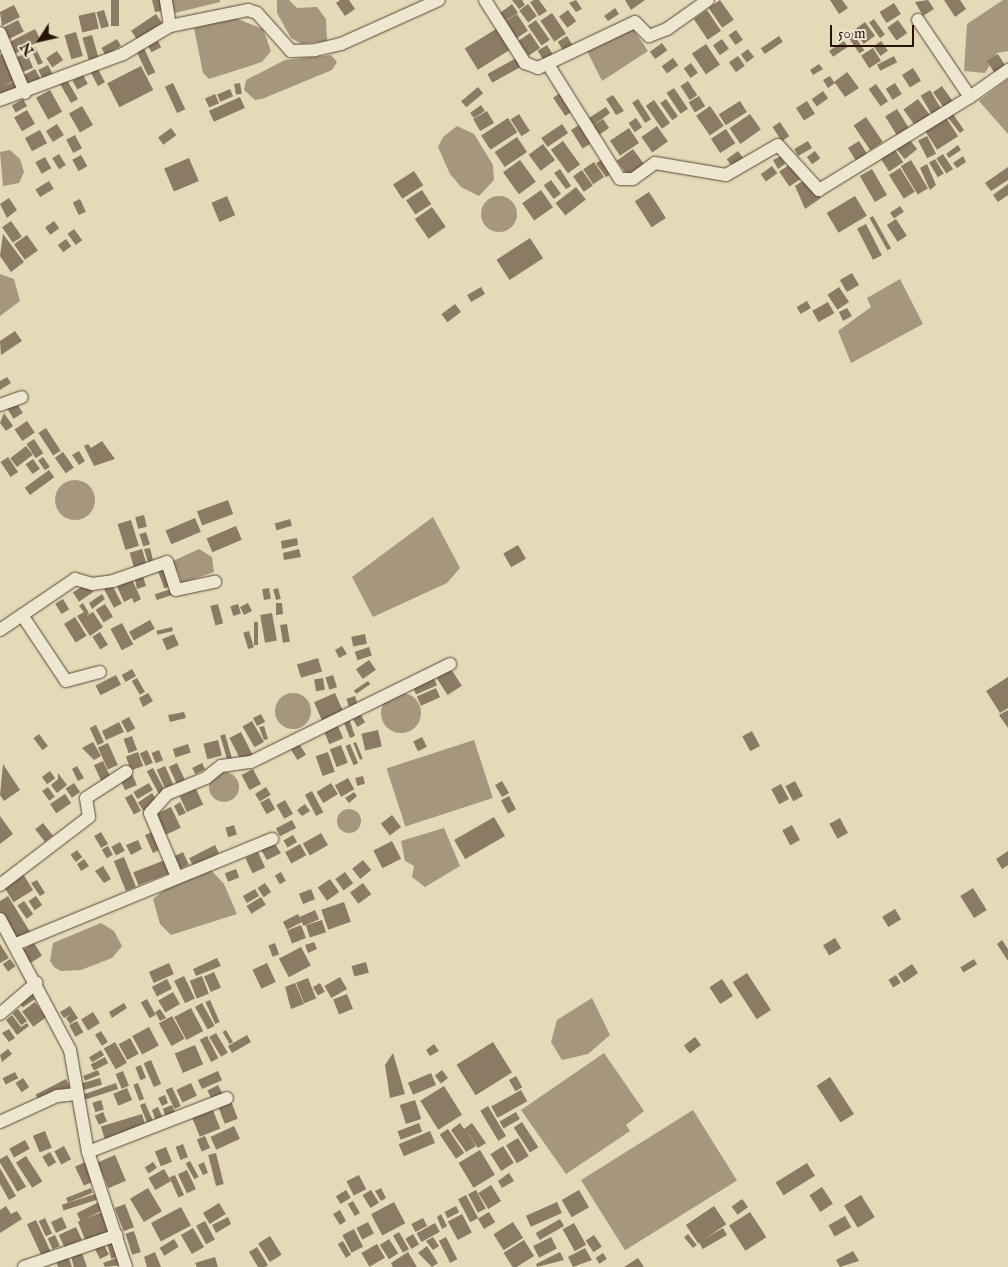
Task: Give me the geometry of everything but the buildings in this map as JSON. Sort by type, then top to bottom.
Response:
[{"type":"street","points":[[166,0],[170,26]]},
{"type":"street","points":[[0,100],[24,93],[123,54],[170,26],[248,10],[258,13],[290,51],[315,50],[341,44],[438,0]]},
{"type":"street","points":[[485,0],[525,63],[531,68],[550,66],[635,22],[649,36],[667,30],[708,0]]},
{"type":"street","points":[[918,20],[970,97]]},
{"type":"street","points":[[0,33],[24,93]]},
{"type":"street","points":[[550,66],[620,179],[633,179],[655,163],[726,175],[778,145],[819,190],[970,97],[1008,70]]},
{"type":"street","points":[[0,405],[22,397]]},
{"type":"street","points":[[0,630],[75,579],[92,584],[112,581],[167,562],[176,590],[215,582]]},
{"type":"street","points":[[22,615],[66,681],[100,672]]},
{"type":"street","points":[[177,877],[150,813],[167,794],[206,778],[221,766],[251,762],[450,664]]},
{"type":"street","points":[[0,885],[89,817],[86,798],[126,772]]},
{"type":"street","points":[[16,944],[272,839]]},
{"type":"street","points":[[0,919],[16,944],[70,1050],[88,1152],[126,1267]]},
{"type":"street","points":[[0,1014],[36,983]]},
{"type":"street","points":[[0,1122],[57,1096],[77,1094]]},
{"type":"street","points":[[88,1152],[227,1098]]},
{"type":"street","points":[[24,1267],[117,1235]]},
{"type":"shaded area","points":[[171,0],[220,0],[220,2],[175,13]]},
{"type":"shaded area","points":[[277,0],[289,0],[297,8],[317,7],[326,19],[327,41],[302,44],[291,38],[277,13]]},
{"type":"shaded area","points":[[1003,0],[1008,0],[1008,51],[997,53],[985,73],[964,71],[967,24]]},
{"type":"shaded area","points":[[235,18],[263,29],[271,51],[262,62],[209,79],[203,73],[194,28]]},
{"type":"shaded area","points":[[632,27],[648,51],[602,81],[586,49]]},
{"type":"shaded area","points":[[331,55],[337,62],[332,70],[262,99],[255,100],[244,90],[246,80],[285,60]]},
{"type":"shaded area","points":[[1008,79],[1008,134],[979,101]]},
{"type":"shaded area","points":[[457,126],[474,134],[493,165],[494,180],[479,196],[461,187],[450,174],[438,147],[443,137]]},
{"type":"shaded area","points":[[10,150],[20,159],[24,172],[19,183],[3,186],[0,152]]},
{"type":"shaded area","points":[[499,196],[506,197],[512,201],[516,207],[516,221],[512,227],[506,231],[499,232],[492,231],[486,227],[482,221],[481,214],[482,207],[486,201],[492,197]]},
{"type":"shaded area","points":[[0,274],[14,279],[20,301],[0,316]]},
{"type":"shaded area","points":[[900,279],[923,324],[851,363],[838,331],[871,307],[867,298]]},
{"type":"shaded area","points":[[75,480],[89,486],[95,500],[89,514],[75,520],[61,514],[55,500],[61,486]]},
{"type":"shaded area","points":[[433,517],[460,568],[447,583],[373,617],[352,577]]},
{"type":"shaded area","points":[[199,549],[212,557],[214,572],[182,583],[173,561]]},
{"type":"shaded area","points":[[293,693],[300,694],[306,698],[310,704],[310,718],[306,724],[300,728],[293,729],[286,728],[280,724],[276,718],[275,711],[276,704],[280,698],[286,694]]},
{"type":"shaded area","points":[[401,693],[412,696],[418,702],[421,713],[418,724],[412,730],[401,733],[390,730],[384,724],[381,713],[384,702],[390,696]]},
{"type":"shaded area","points":[[474,740],[493,798],[405,826],[387,768]]},
{"type":"shaded area","points":[[224,772],[235,776],[239,787],[235,798],[224,802],[213,798],[209,787],[213,776]]},
{"type":"shaded area","points":[[349,809],[358,812],[361,821],[358,830],[349,833],[340,830],[337,821],[340,812]]},
{"type":"shaded area","points":[[444,828],[460,866],[425,887],[412,877],[414,866],[405,861],[401,841]]},
{"type":"shaded area","points":[[210,869],[224,884],[237,914],[171,935],[160,924],[153,899],[175,881]]},
{"type":"shaded area","points":[[101,923],[114,931],[122,946],[112,958],[81,970],[61,971],[54,967],[50,961],[53,943]]},
{"type":"shaded area","points":[[592,998],[610,1035],[588,1054],[562,1060],[551,1042],[557,1020]]},
{"type":"shaded area","points":[[604,1053],[644,1111],[626,1125],[630,1131],[566,1174],[521,1110]]},
{"type":"shaded area","points":[[693,1110],[737,1180],[625,1250],[581,1180]]}]
